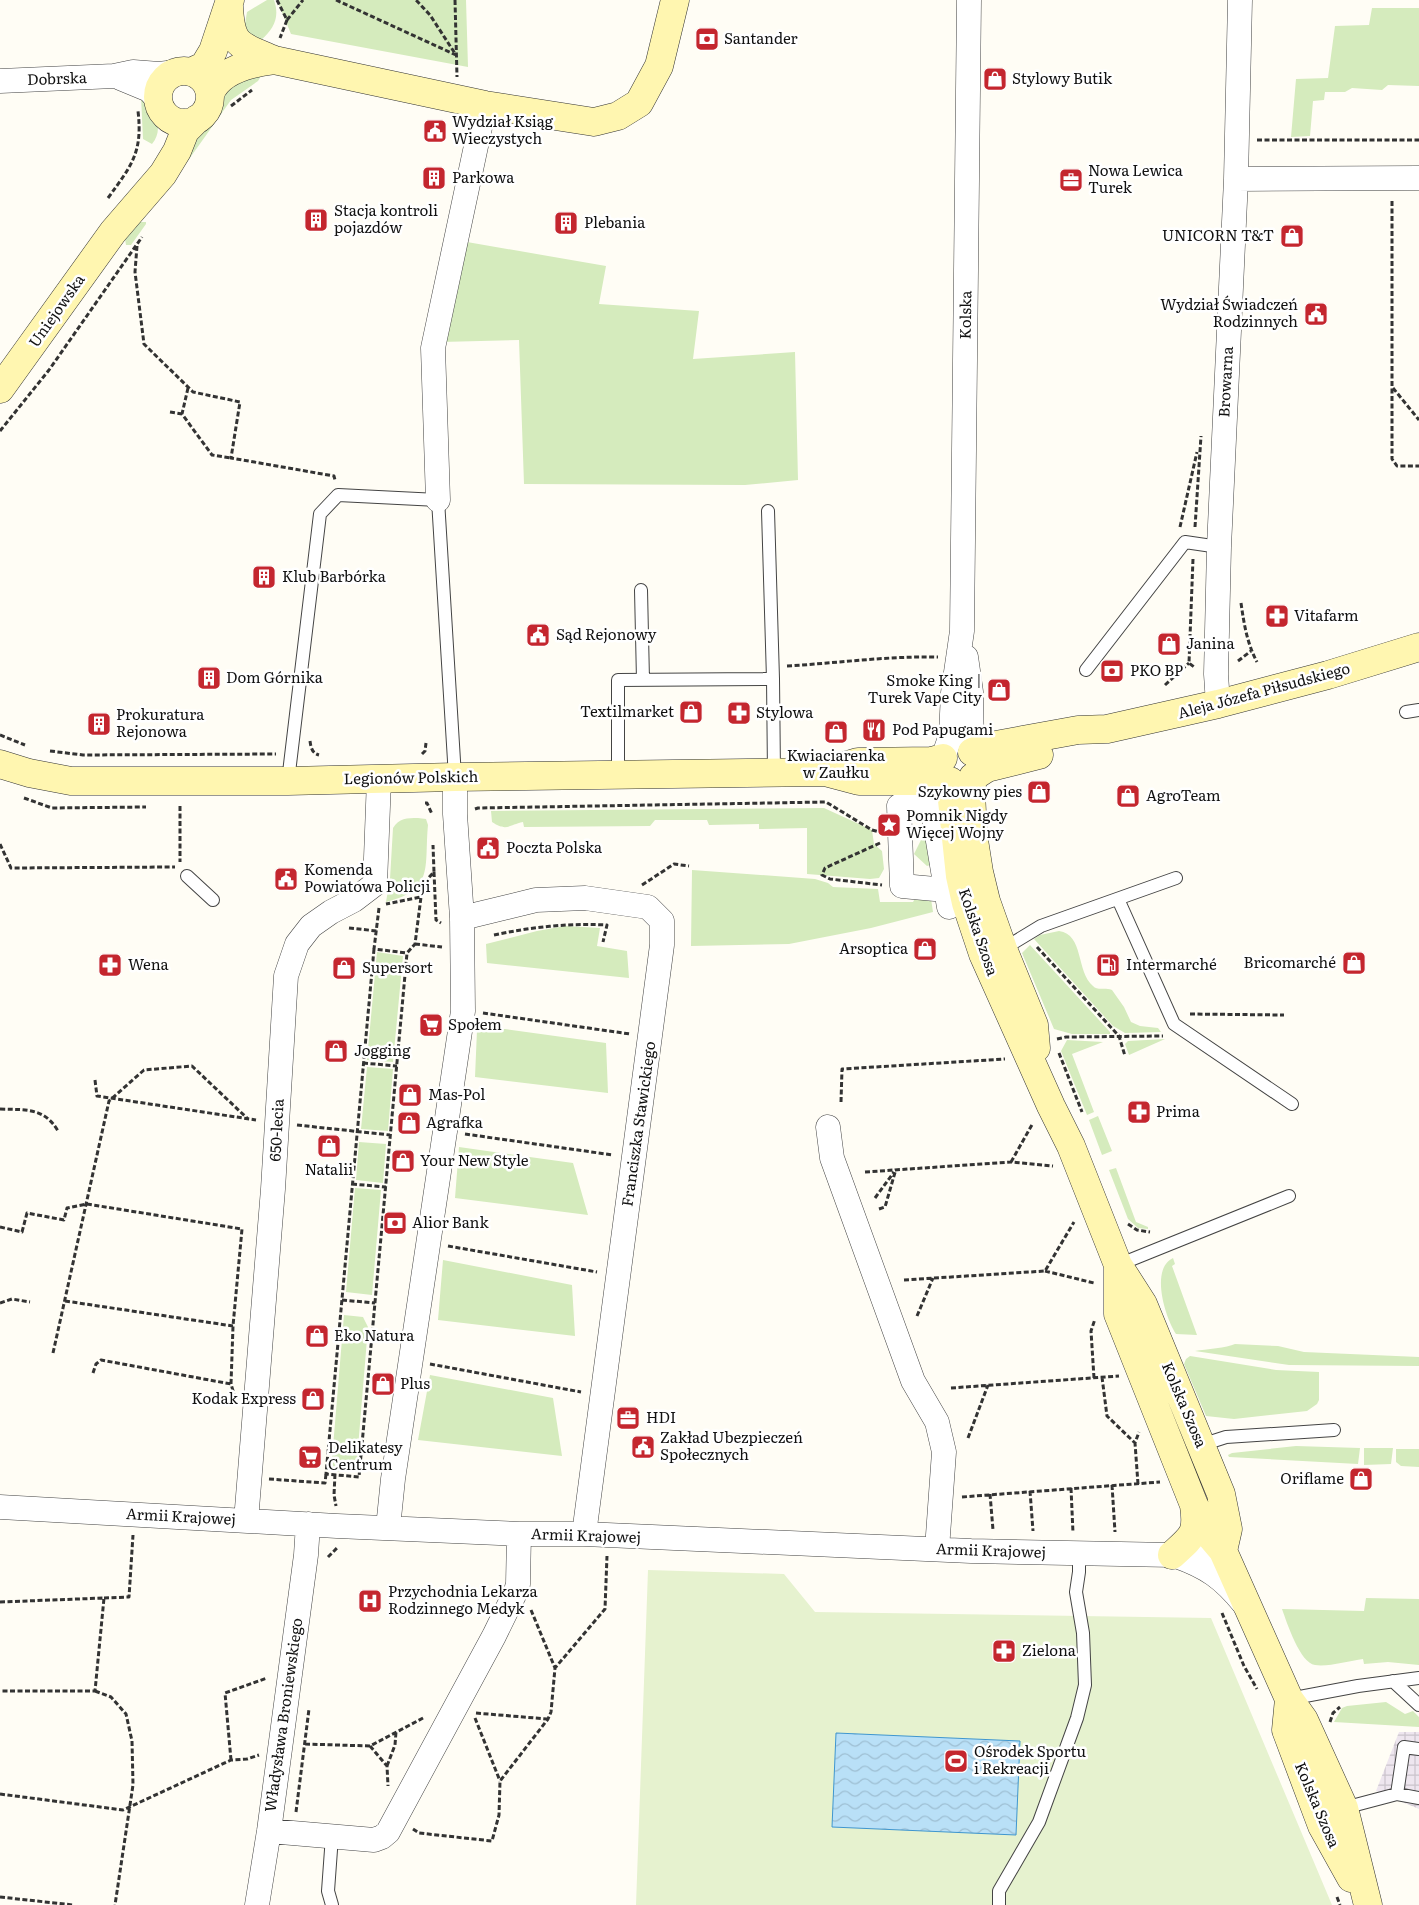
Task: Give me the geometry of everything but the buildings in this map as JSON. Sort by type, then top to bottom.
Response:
[{"type":"street","points":[[229,3],[230,27],[238,43],[274,60],[485,105],[594,122],[618,116],[639,103],[659,66],[675,0]]},
{"type":"street","name":"Kolska","points":[[960,767],[970,738],[971,692],[962,630],[969,0]]},
{"type":"street","name":"Browarna","points":[[1218,704],[1216,674],[1219,547],[1236,180],[1240,0]]},
{"type":"street","points":[[220,101],[196,119],[188,122],[172,119],[154,107],[162,83],[168,77],[204,66],[213,51],[229,3]]},
{"type":"street","points":[[220,101],[216,84],[232,72],[256,63],[274,60]]},
{"type":"street","name":"Dobrska","points":[[0,81],[114,76],[133,72],[159,74],[183,72]]},
{"type":"street","points":[[183,72],[204,80],[220,101]]},
{"type":"street","name":"Dobrska","points":[[114,76],[149,90],[154,107]]},
{"type":"street","name":"Uniejowska","points":[[113,232],[136,186],[163,140],[166,131],[154,107]]},
{"type":"street","points":[[438,500],[433,348],[482,118]]},
{"type":"street","name":"Uniejowska","points":[[0,389],[113,232],[163,174],[185,131],[196,119]]},
{"type":"street","points":[[1236,180],[1419,178]]},
{"type":"street","name":"Aleja Józefa Piłsudskiego","points":[[960,767],[985,747],[1078,730],[1107,729],[1218,704],[1328,675],[1419,647]]},
{"type":"street","name":"Legionów Polskich","points":[[0,764],[29,773],[70,781],[288,781],[825,772],[858,762],[931,760],[960,767]]},
{"type":"street","name":"Kolska Szosa","points":[[960,767],[970,792],[973,834],[986,901],[1003,949],[1034,1024],[1038,1074]]},
{"type":"street","name":"Kolska Szosa","points":[[960,767],[960,876],[966,903],[1007,1010],[1071,1146],[1118,1265],[1143,1304],[1222,1494],[1228,1529],[1223,1551]]},
{"type":"street","points":[[388,1528],[393,1479],[463,1011],[452,921],[444,814],[455,777]]},
{"type":"street","name":"650-lecia","points":[[246,1521],[273,1190],[286,976],[297,944],[311,926],[330,912],[354,900],[375,884],[379,778]]},
{"type":"street","points":[[932,805],[947,899],[902,886],[899,806],[932,805]]},
{"type":"street","name":"Franciszka Stawickiego","points":[[452,921],[536,900],[585,898],[648,907],[662,921],[662,945],[584,1534]]},
{"type":"street","points":[[828,1127],[832,1158],[912,1381],[937,1422],[941,1437],[944,1452],[937,1549]]},
{"type":"street","name":"Kolska Szosa","points":[[1118,1265],[1118,1314],[1194,1505],[1212,1538],[1223,1551],[1289,1698],[1304,1720],[1344,1808],[1367,1905]]},
{"type":"street","name":"Kolska Szosa","points":[[1172,1555],[1190,1539],[1197,1524],[1194,1505]]},
{"type":"street","name":"Armii Krajowej","points":[[0,1508],[519,1534],[584,1534],[937,1549],[1076,1543],[1172,1555],[1223,1551]]},
{"type":"street","name":"Władysława Broniewskiego","points":[[257,1905],[306,1555],[308,1524]]},
{"type":"street","points":[[269,1830],[374,1840],[388,1832],[494,1636],[516,1591],[518,1584],[519,1534]]},
{"type":"street","name":"Armii Krajowej","points":[[1172,1555],[1201,1565],[1230,1588],[1247,1608]]},
{"type":"street","name":"Kolska Szosa","points":[[1289,1698],[1286,1730],[1305,1781],[1322,1826],[1367,1905]]},
{"type":"lane","points":[[288,781],[320,514],[338,495],[438,500],[455,777]]},
{"type":"lane","points":[[768,511],[774,773]]},
{"type":"lane","points":[[1086,670],[1185,542],[1219,547]]},
{"type":"lane","points":[[640,590],[643,680]]},
{"type":"lane","points":[[618,775],[618,680],[773,673]]},
{"type":"lane","points":[[1406,712],[1419,710]]},
{"type":"lane","points":[[187,876],[214,900]]},
{"type":"lane","points":[[1003,949],[1041,926],[1176,878]]},
{"type":"lane","points":[[1118,899],[1174,1024],[1292,1104]]},
{"type":"lane","points":[[1118,1265],[1289,1196]]},
{"type":"lane","points":[[1201,1445],[1226,1437],[1334,1430]]},
{"type":"lane","points":[[1000,1905],[1000,1891],[1039,1822],[1077,1718],[1085,1685],[1083,1633],[1076,1592],[1080,1572],[1076,1543]]},
{"type":"lane","points":[[1289,1698],[1419,1678]]},
{"type":"lane","points":[[1394,1681],[1419,1705]]},
{"type":"lane","points":[[1396,1794],[1404,1747],[1419,1749]]},
{"type":"lane","points":[[1344,1808],[1396,1794],[1419,1798]]},
{"type":"lane","points":[[332,1836],[328,1891],[332,1905]]},
{"type":"path","points":[[277,0],[287,20]]},
{"type":"path","points":[[274,60],[276,47],[287,20],[304,0]]},
{"type":"path","points":[[336,0],[456,55]]},
{"type":"path","points":[[416,0],[430,15],[456,55]]},
{"type":"path","points":[[455,0],[456,55]]},
{"type":"path","points":[[220,101],[256,87]]},
{"type":"path","points":[[105,203],[132,165],[139,147],[140,126],[154,107]]},
{"type":"path","points":[[1250,140],[1419,140]]},
{"type":"path","points":[[1392,201],[1392,459],[1397,466],[1419,466]]},
{"type":"path","points":[[0,431],[49,370],[147,230]]},
{"type":"path","points":[[136,245],[135,272],[144,344],[194,392],[240,402],[231,458]]},
{"type":"path","points":[[1393,387],[1419,420]]},
{"type":"path","points":[[182,414],[188,388]]},
{"type":"path","points":[[170,412],[182,414],[212,455],[334,476],[338,495]]},
{"type":"path","points":[[1185,542],[1180,528],[1200,442]]},
{"type":"path","points":[[1164,685],[1188,663],[1193,556]]},
{"type":"path","points":[[1251,651],[1257,662]]},
{"type":"path","points":[[773,673],[895,656],[946,657]]},
{"type":"path","points":[[1188,663],[1200,672]]},
{"type":"path","points":[[0,735],[27,746]]},
{"type":"path","points":[[46,751],[83,755],[248,754]]},
{"type":"path","points":[[433,824],[444,814],[467,812],[478,808],[826,802],[872,830],[900,837]]},
{"type":"path","points":[[420,803],[427,803],[444,814]]},
{"type":"path","points":[[0,844],[11,868],[176,867],[180,864],[180,806]]},
{"type":"path","points":[[900,837],[874,844],[825,868],[822,875],[830,880],[902,886]]},
{"type":"path","points":[[433,843],[436,920],[452,921]]},
{"type":"path","points":[[326,1474],[359,1477],[407,953],[415,944],[422,886],[434,872]]},
{"type":"path","points":[[268,1479],[325,1483],[363,1063],[380,906],[421,897]]},
{"type":"path","points":[[490,936],[535,927],[579,923],[607,925],[603,942]]},
{"type":"path","points":[[1027,935],[1119,1036],[1125,1056]]},
{"type":"path","points":[[415,944],[450,948]]},
{"type":"path","points":[[374,949],[407,953]]},
{"type":"path","points":[[480,1013],[635,1035]]},
{"type":"path","points":[[1058,1049],[1083,1113]]},
{"type":"path","points":[[842,1102],[842,1069],[1005,1059]]},
{"type":"path","points":[[363,1063],[397,1066]]},
{"type":"path","points":[[53,1353],[109,1101],[144,1070],[192,1066],[248,1119]]},
{"type":"path","points":[[96,1080],[96,1096],[248,1119],[390,1136]]},
{"type":"path","points":[[0,1109],[30,1111],[44,1115],[52,1121],[58,1131]]},
{"type":"path","points":[[1011,1162],[1033,1123]]},
{"type":"path","points":[[462,1134],[618,1155]]},
{"type":"path","points":[[865,1172],[1011,1162],[1052,1166]]},
{"type":"path","points":[[875,1198],[896,1170]]},
{"type":"path","points":[[879,1209],[885,1207],[896,1170]]},
{"type":"path","points":[[352,1184],[386,1187]]},
{"type":"path","points":[[0,1227],[22,1232],[27,1213],[64,1220],[67,1208],[86,1204],[242,1229],[233,1326],[231,1384],[236,1399]]},
{"type":"path","points":[[1045,1271],[1074,1222]]},
{"type":"path","points":[[1126,1223],[1137,1230],[1150,1232]]},
{"type":"path","points":[[447,1246],[603,1273]]},
{"type":"path","points":[[904,1280],[1045,1271],[1094,1283]]},
{"type":"path","points":[[917,1316],[933,1278]]},
{"type":"path","points":[[0,1303],[12,1299],[30,1302]]},
{"type":"path","points":[[342,1300],[375,1303]]},
{"type":"path","points":[[65,1301],[233,1326]]},
{"type":"path","points":[[1094,1378],[1090,1331],[1096,1317]]},
{"type":"path","points":[[93,1374],[96,1364],[100,1360],[231,1384]]},
{"type":"path","points":[[421,1362],[587,1393]]},
{"type":"path","points":[[951,1388],[1120,1376]]},
{"type":"path","points":[[1102,1377],[1107,1416],[1135,1444]]},
{"type":"path","points":[[968,1438],[988,1385]]},
{"type":"path","points":[[1138,1484],[1135,1444],[1142,1425]]},
{"type":"path","points":[[956,1497],[1163,1482]]},
{"type":"path","points":[[1112,1485],[1115,1540]]},
{"type":"path","points":[[1071,1488],[1076,1543]]},
{"type":"path","points":[[1030,1491],[1033,1532]]},
{"type":"path","points":[[990,1494],[993,1530]]},
{"type":"path","points":[[0,1602],[129,1596],[133,1534]]},
{"type":"path","points":[[555,1668],[605,1609],[608,1556]]},
{"type":"path","points":[[95,1692],[104,1598]]},
{"type":"path","points":[[500,1781],[548,1719],[551,1712],[555,1668],[531,1611],[531,1601]]},
{"type":"path","points":[[230,1760],[225,1693],[275,1675]]},
{"type":"path","points":[[0,1691],[95,1692],[111,1697],[126,1714],[132,1741],[132,1785],[115,1905]]},
{"type":"path","points":[[1327,1730],[1334,1713],[1343,1703]]},
{"type":"path","points":[[410,1826],[419,1833],[492,1841],[499,1815],[500,1781],[473,1713],[548,1719]]},
{"type":"path","points":[[305,1744],[370,1746],[431,1714]]},
{"type":"path","points":[[389,1795],[387,1766],[395,1745],[396,1732]]},
{"type":"path","points":[[370,1746],[387,1766]]},
{"type":"path","points":[[0,1794],[123,1810],[230,1760],[247,1759],[259,1755],[265,1750]]},
{"type":"path","points":[[0,1897],[72,1905]]},
{"type":"shaded area","points":[[1399,1732],[1419,1732],[1419,1809],[1376,1791]]},
{"type":"green space","points":[[267,0],[274,0],[276,6],[275,22],[261,40],[254,40],[244,30],[247,12]]},
{"type":"green space","points":[[277,0],[466,0],[468,67],[291,34]]},
{"type":"green space","points":[[1372,8],[1419,8],[1419,86],[1388,85],[1382,90],[1352,88],[1345,92],[1325,92],[1324,100],[1313,101],[1310,136],[1291,137],[1296,79],[1328,78],[1335,26],[1369,25]]},
{"type":"green space","points":[[264,71],[258,81],[231,100],[175,179],[205,122],[215,109],[220,91]]},
{"type":"green space","points":[[141,96],[153,113],[158,125],[156,138],[152,144],[143,139]]},
{"type":"green space","points":[[137,222],[146,222],[146,224],[131,245],[126,245],[125,239]]},
{"type":"green space","points":[[467,242],[606,266],[599,304],[699,311],[693,359],[795,352],[798,480],[745,485],[524,484],[519,340],[441,342]]},
{"type":"green space","points":[[824,808],[872,830],[874,844],[882,851],[884,869],[879,878],[807,874],[807,828],[759,829],[759,824],[709,825],[707,820],[655,820],[650,826],[524,827],[523,822],[508,827],[501,827],[492,822],[491,811]]},
{"type":"green space","points":[[404,819],[426,819],[428,825],[424,874],[420,883],[413,891],[386,902],[390,879],[393,828]]},
{"type":"green space","points":[[923,828],[926,828],[930,865],[927,866],[914,854],[924,834]]},
{"type":"green space","points":[[692,870],[815,879],[828,883],[833,887],[878,889],[880,902],[913,902],[920,890],[930,892],[933,912],[871,928],[789,944],[691,946]]},
{"type":"green space","points":[[565,926],[600,928],[597,946],[627,951],[629,978],[487,963],[486,944]]},
{"type":"green space","points":[[1059,931],[1067,934],[1072,939],[1084,972],[1093,986],[1112,990],[1124,1007],[1131,1022],[1140,1026],[1158,1028],[1161,1032],[1125,1033],[1113,1026],[1034,939],[1040,935]]},
{"type":"green space","points":[[1030,945],[1110,1034],[1072,1034],[1054,1029],[1022,953]]},
{"type":"green space","points":[[377,952],[403,956],[393,1062],[367,1060]]},
{"type":"green space","points":[[505,1029],[606,1043],[608,1093],[475,1077],[477,1030]]},
{"type":"green space","points":[[1165,1039],[1129,1055],[1125,1044],[1128,1041]]},
{"type":"green space","points":[[1067,1040],[1103,1042],[1072,1054],[1094,1112],[1087,1115],[1061,1051]]},
{"type":"green space","points":[[367,1067],[393,1069],[388,1131],[361,1129]]},
{"type":"green space","points":[[1098,1116],[1112,1151],[1102,1155],[1089,1120]]},
{"type":"green space","points":[[359,1142],[386,1144],[383,1183],[356,1180]]},
{"type":"green space","points":[[459,1147],[573,1163],[588,1215],[455,1198]]},
{"type":"green space","points":[[1116,1168],[1136,1222],[1148,1227],[1148,1229],[1138,1228],[1128,1219],[1109,1170]]},
{"type":"green space","points":[[355,1188],[381,1190],[372,1295],[346,1292]]},
{"type":"green space","points":[[1173,1258],[1175,1264],[1172,1266],[1197,1335],[1176,1334],[1164,1305],[1161,1282],[1162,1272],[1166,1264]]},
{"type":"green space","points":[[443,1260],[572,1285],[575,1336],[438,1320]]},
{"type":"green space","points":[[344,1315],[363,1317],[368,1327],[356,1472],[331,1471]]},
{"type":"green space","points":[[1235,1344],[1278,1346],[1304,1352],[1419,1357],[1419,1366],[1289,1365],[1195,1351]]},
{"type":"green space","points":[[1190,1356],[1276,1370],[1319,1372],[1319,1400],[1317,1404],[1307,1411],[1234,1419],[1206,1416],[1184,1364]]},
{"type":"green space","points":[[430,1375],[553,1398],[562,1456],[418,1440]]},
{"type":"green space","points":[[1296,1446],[1360,1448],[1358,1464],[1229,1457],[1228,1455],[1232,1453]]},
{"type":"green space","points":[[1364,1448],[1393,1448],[1391,1464],[1364,1465]]},
{"type":"green space","points":[[1396,1449],[1419,1449],[1419,1467],[1401,1466],[1396,1462]]},
{"type":"green space","name":"Ośrodek Sportu i Rekreacji","points":[[648,1570],[784,1574],[815,1612],[1211,1618],[1332,1905],[636,1905]]},
{"type":"green space","points":[[1366,1598],[1419,1599],[1419,1665],[1388,1662],[1364,1664],[1363,1659],[1326,1665],[1309,1663],[1295,1642],[1282,1609],[1364,1611]]},
{"type":"green space","points":[[1386,1702],[1405,1714],[1413,1711],[1419,1717],[1419,1727],[1334,1722],[1342,1708],[1347,1706]]},
{"type":"water","points":[[836,1733],[1020,1741],[1016,1835],[832,1827]]},
{"type":"place","name":"Santander","points":[[707,39]]},
{"type":"place","name":"Stylowy Butik","points":[[995,79]]},
{"type":"place","name":"Wydział Ksiąg Wieczystych","points":[[435,131]]},
{"type":"place","name":"Parkowa","points":[[434,178]]},
{"type":"place","name":"Nowa Lewica Turek","points":[[1071,180]]},
{"type":"place","name":"Stacja kontroli pojazdów","points":[[316,220]]},
{"type":"place","name":"Plebania","points":[[566,223]]},
{"type":"place","name":"UNICORN T&T","points":[[1292,236]]},
{"type":"place","name":"Wydział Świadczeń Rodzinnych","points":[[1316,314]]},
{"type":"place","name":"Klub Barbórka","points":[[264,577]]},
{"type":"place","name":"Vitafarm","points":[[1277,616]]},
{"type":"place","name":"Sąd Rejonowy","points":[[538,635]]},
{"type":"place","name":"Janina","points":[[1169,644]]},
{"type":"place","name":"PKO BP","points":[[1112,671]]},
{"type":"place","name":"Dom Górnika","points":[[209,678]]},
{"type":"place","name":"Smoke King | Turek Vape City","points":[[999,690]]},
{"type":"place","name":"Textilmarket","points":[[691,712]]},
{"type":"place","name":"Stylowa","points":[[739,713]]},
{"type":"place","name":"Prokuratura Rejonowa","points":[[99,724]]},
{"type":"place","name":"Pod Papugami","points":[[874,730]]},
{"type":"place","name":"Kwiaciarenka w Zaułku","points":[[836,732]]},
{"type":"place","name":"Szykowny pies","points":[[1039,792]]},
{"type":"place","name":"AgroTeam","points":[[1128,796]]},
{"type":"place","name":"Pomnik Nigdy Więcej Wojny","points":[[889,825]]},
{"type":"place","name":"Poczta Polska","points":[[488,848]]},
{"type":"place","name":"Komenda Powiatowa Policji","points":[[286,879]]},
{"type":"place","name":"Arsoptica","points":[[925,949]]},
{"type":"place","name":"Bricomarché","points":[[1354,963]]},
{"type":"place","name":"Wena","points":[[110,965]]},
{"type":"place","name":"Intermarché","points":[[1108,965]]},
{"type":"place","name":"Supersort","points":[[344,968]]},
{"type":"place","name":"Społem","points":[[431,1025]]},
{"type":"place","name":"Jogging","points":[[336,1051]]},
{"type":"place","name":"Mas-Pol","points":[[410,1095]]},
{"type":"place","name":"Prima","points":[[1139,1112]]},
{"type":"place","name":"Agrafka","points":[[409,1123]]},
{"type":"place","name":"Natalii","points":[[329,1146]]},
{"type":"place","name":"Your New Style","points":[[403,1161]]},
{"type":"place","name":"Alior Bank","points":[[395,1223]]},
{"type":"place","name":"Eko Natura","points":[[317,1336]]},
{"type":"place","name":"Plus","points":[[383,1384]]},
{"type":"place","name":"Kodak Express","points":[[313,1399]]},
{"type":"place","name":"HDI","points":[[628,1418]]},
{"type":"place","name":"Zakład Ubezpieczeń Społecznych","points":[[643,1447]]},
{"type":"place","name":"Delikatesy Centrum","points":[[310,1457]]},
{"type":"place","name":"Oriflame","points":[[1361,1479]]},
{"type":"place","name":"Przychodnia Lekarza Rodzinnego Medyk","points":[[370,1601]]},
{"type":"place","name":"Zielona","points":[[1004,1651]]},
{"type":"place","name":"Ośrodek Sportu i Rekreacji","points":[[956,1761]]}]
